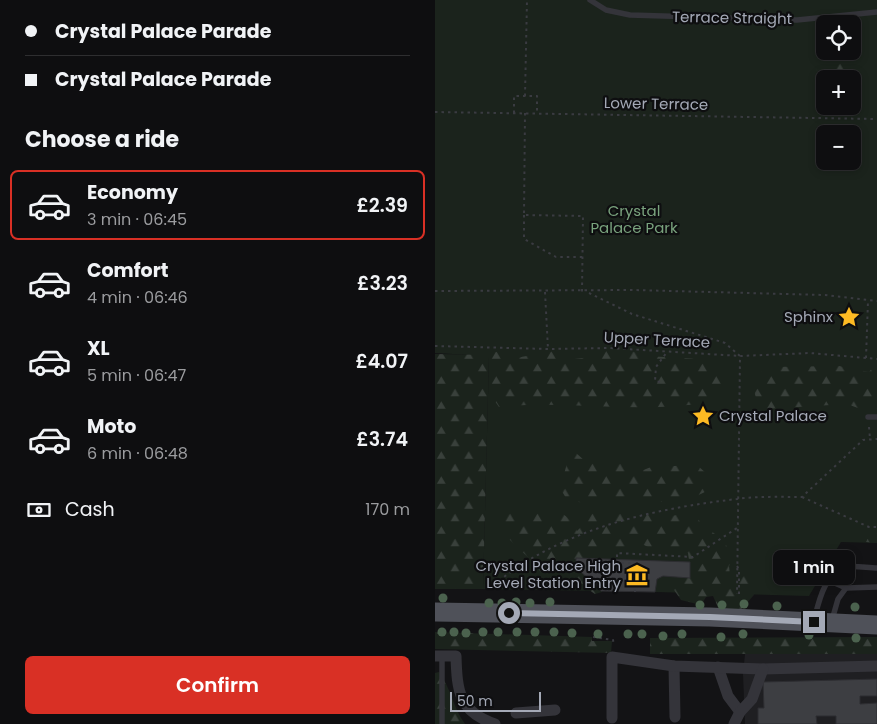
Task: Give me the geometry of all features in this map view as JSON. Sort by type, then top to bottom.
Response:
[{"type":"main road","points":[[435,612],[619,615],[877,625]]},
{"type":"street","points":[[439,656],[456,656],[456,674],[461,698],[478,718],[495,724]]},
{"type":"street","points":[[612,718],[612,658],[674,666],[763,669],[877,666]]},
{"type":"street","points":[[674,666],[675,717]]},
{"type":"street","points":[[718,667],[728,696],[740,712]]},
{"type":"street","points":[[734,724],[740,712],[751,699],[763,669]]},
{"type":"street","points":[[516,713],[536,718],[555,710]]},
{"type":"lane","name":"Terrace Straight","points":[[590,0],[613,13],[639,16],[773,20],[828,19],[877,12]]},
{"type":"lane","points":[[868,417],[877,417]]},
{"type":"lane","points":[[822,622],[819,600],[828,580],[845,567],[877,568]]},
{"type":"lane","points":[[828,580],[846,588],[877,587]]},
{"type":"lane","points":[[822,622],[846,588]]},
{"type":"lane","points":[[439,656],[443,724]]},
{"type":"path","points":[[525,96],[527,0]]},
{"type":"path","points":[[513,113],[513,96],[537,96],[537,113]]},
{"type":"path","name":"Lower Terrace","points":[[435,112],[877,119]]},
{"type":"path","points":[[525,113],[524,239],[556,257],[582,257]]},
{"type":"path","points":[[524,215],[583,216],[582,292]]},
{"type":"path","points":[[435,291],[587,292],[632,290],[825,295],[877,301]]},
{"type":"path","points":[[545,292],[548,349]]},
{"type":"path","points":[[587,292],[632,314],[725,343],[739,356],[738,594]]},
{"type":"path","points":[[866,359],[868,301]]},
{"type":"path","name":"Upper Terrace","points":[[435,346],[548,349],[610,348],[739,356],[810,353],[877,359]]},
{"type":"path","points":[[660,382],[655,381],[654,374],[667,352]]},
{"type":"path","points":[[868,417],[870,439]]},
{"type":"path","points":[[802,497],[863,440],[877,439]]},
{"type":"path","points":[[489,589],[506,575],[565,541],[619,520],[738,498],[802,497],[869,527],[877,527]]},
{"type":"path","points":[[635,592],[635,563],[617,563],[617,554],[693,557],[737,528]]},
{"type":"path","points":[[591,565],[604,565]]},
{"type":"path","points":[[593,637],[613,640],[614,645]]},
{"type":"shaded area","points":[[745,654],[877,654],[877,724],[745,724],[743,674]]},
{"type":"green space","name":"Crystal Palace Park","points":[[435,0],[877,0],[877,543],[841,542],[809,596],[655,592],[657,579],[663,576],[690,577],[576,558],[601,591],[483,589],[489,356],[435,353]]},
{"type":"green space","points":[[819,60],[840,60],[851,70],[817,70]]},
{"type":"green space","points":[[607,349],[633,352],[646,356],[699,359],[721,363],[723,390],[718,399],[708,404],[664,407],[523,405],[499,407],[492,397],[490,351],[504,353],[509,351],[518,358],[553,351],[566,360],[583,358],[589,350]]},
{"type":"green space","points":[[435,354],[489,355],[483,589],[435,589]]},
{"type":"green space","points":[[877,363],[877,415],[847,404],[765,409],[756,398],[751,379],[769,367],[839,366],[869,372]]},
{"type":"green space","points":[[576,453],[585,461],[617,462],[641,471],[651,467],[697,465],[708,475],[709,490],[682,503],[594,499],[582,503],[566,498],[560,488],[568,460]]},
{"type":"green space","points":[[877,506],[877,543],[866,542],[874,523]]},
{"type":"green space","points":[[539,508],[552,510],[566,516],[577,531],[585,523],[588,512],[630,514],[639,510],[661,510],[666,517],[692,512],[702,524],[715,534],[716,540],[726,545],[733,558],[729,566],[730,576],[742,573],[752,577],[758,584],[753,596],[739,612],[726,613],[717,605],[713,596],[706,597],[701,605],[681,600],[670,584],[673,570],[689,560],[688,553],[681,549],[673,554],[638,542],[632,551],[623,553],[602,549],[600,560],[602,592],[595,594],[583,586],[568,564],[563,566],[563,576],[555,582],[547,582],[536,565],[510,540],[503,519],[510,510],[532,511]]},
{"type":"green space","points":[[435,632],[592,637],[592,641],[612,641],[611,653],[435,649]]},
{"type":"green space","points":[[877,637],[877,654],[650,654],[650,638]]},
{"type":"green space","points":[[439,672],[465,724],[435,724],[435,673]]},
{"type":"building","name":"Crystal Palace High Level Station Entry","points":[[576,558],[690,562],[690,578],[663,576],[657,579],[655,592],[601,591],[576,567]]},
{"type":"building","points":[[877,679],[877,696],[860,696],[860,704],[877,703],[877,724],[836,724],[836,716],[816,716],[817,724],[758,724],[758,708],[764,708],[763,682]]},
{"type":"place","name":"Sphinx","points":[[849,317]]},
{"type":"place","name":"Crystal Palace","points":[[703,416]]},
{"type":"place","name":"Crystal Palace High Level Station Entry","points":[[637,575]]},
{"type":"route","points":[[509,613],[710,617],[814,622]]}]
